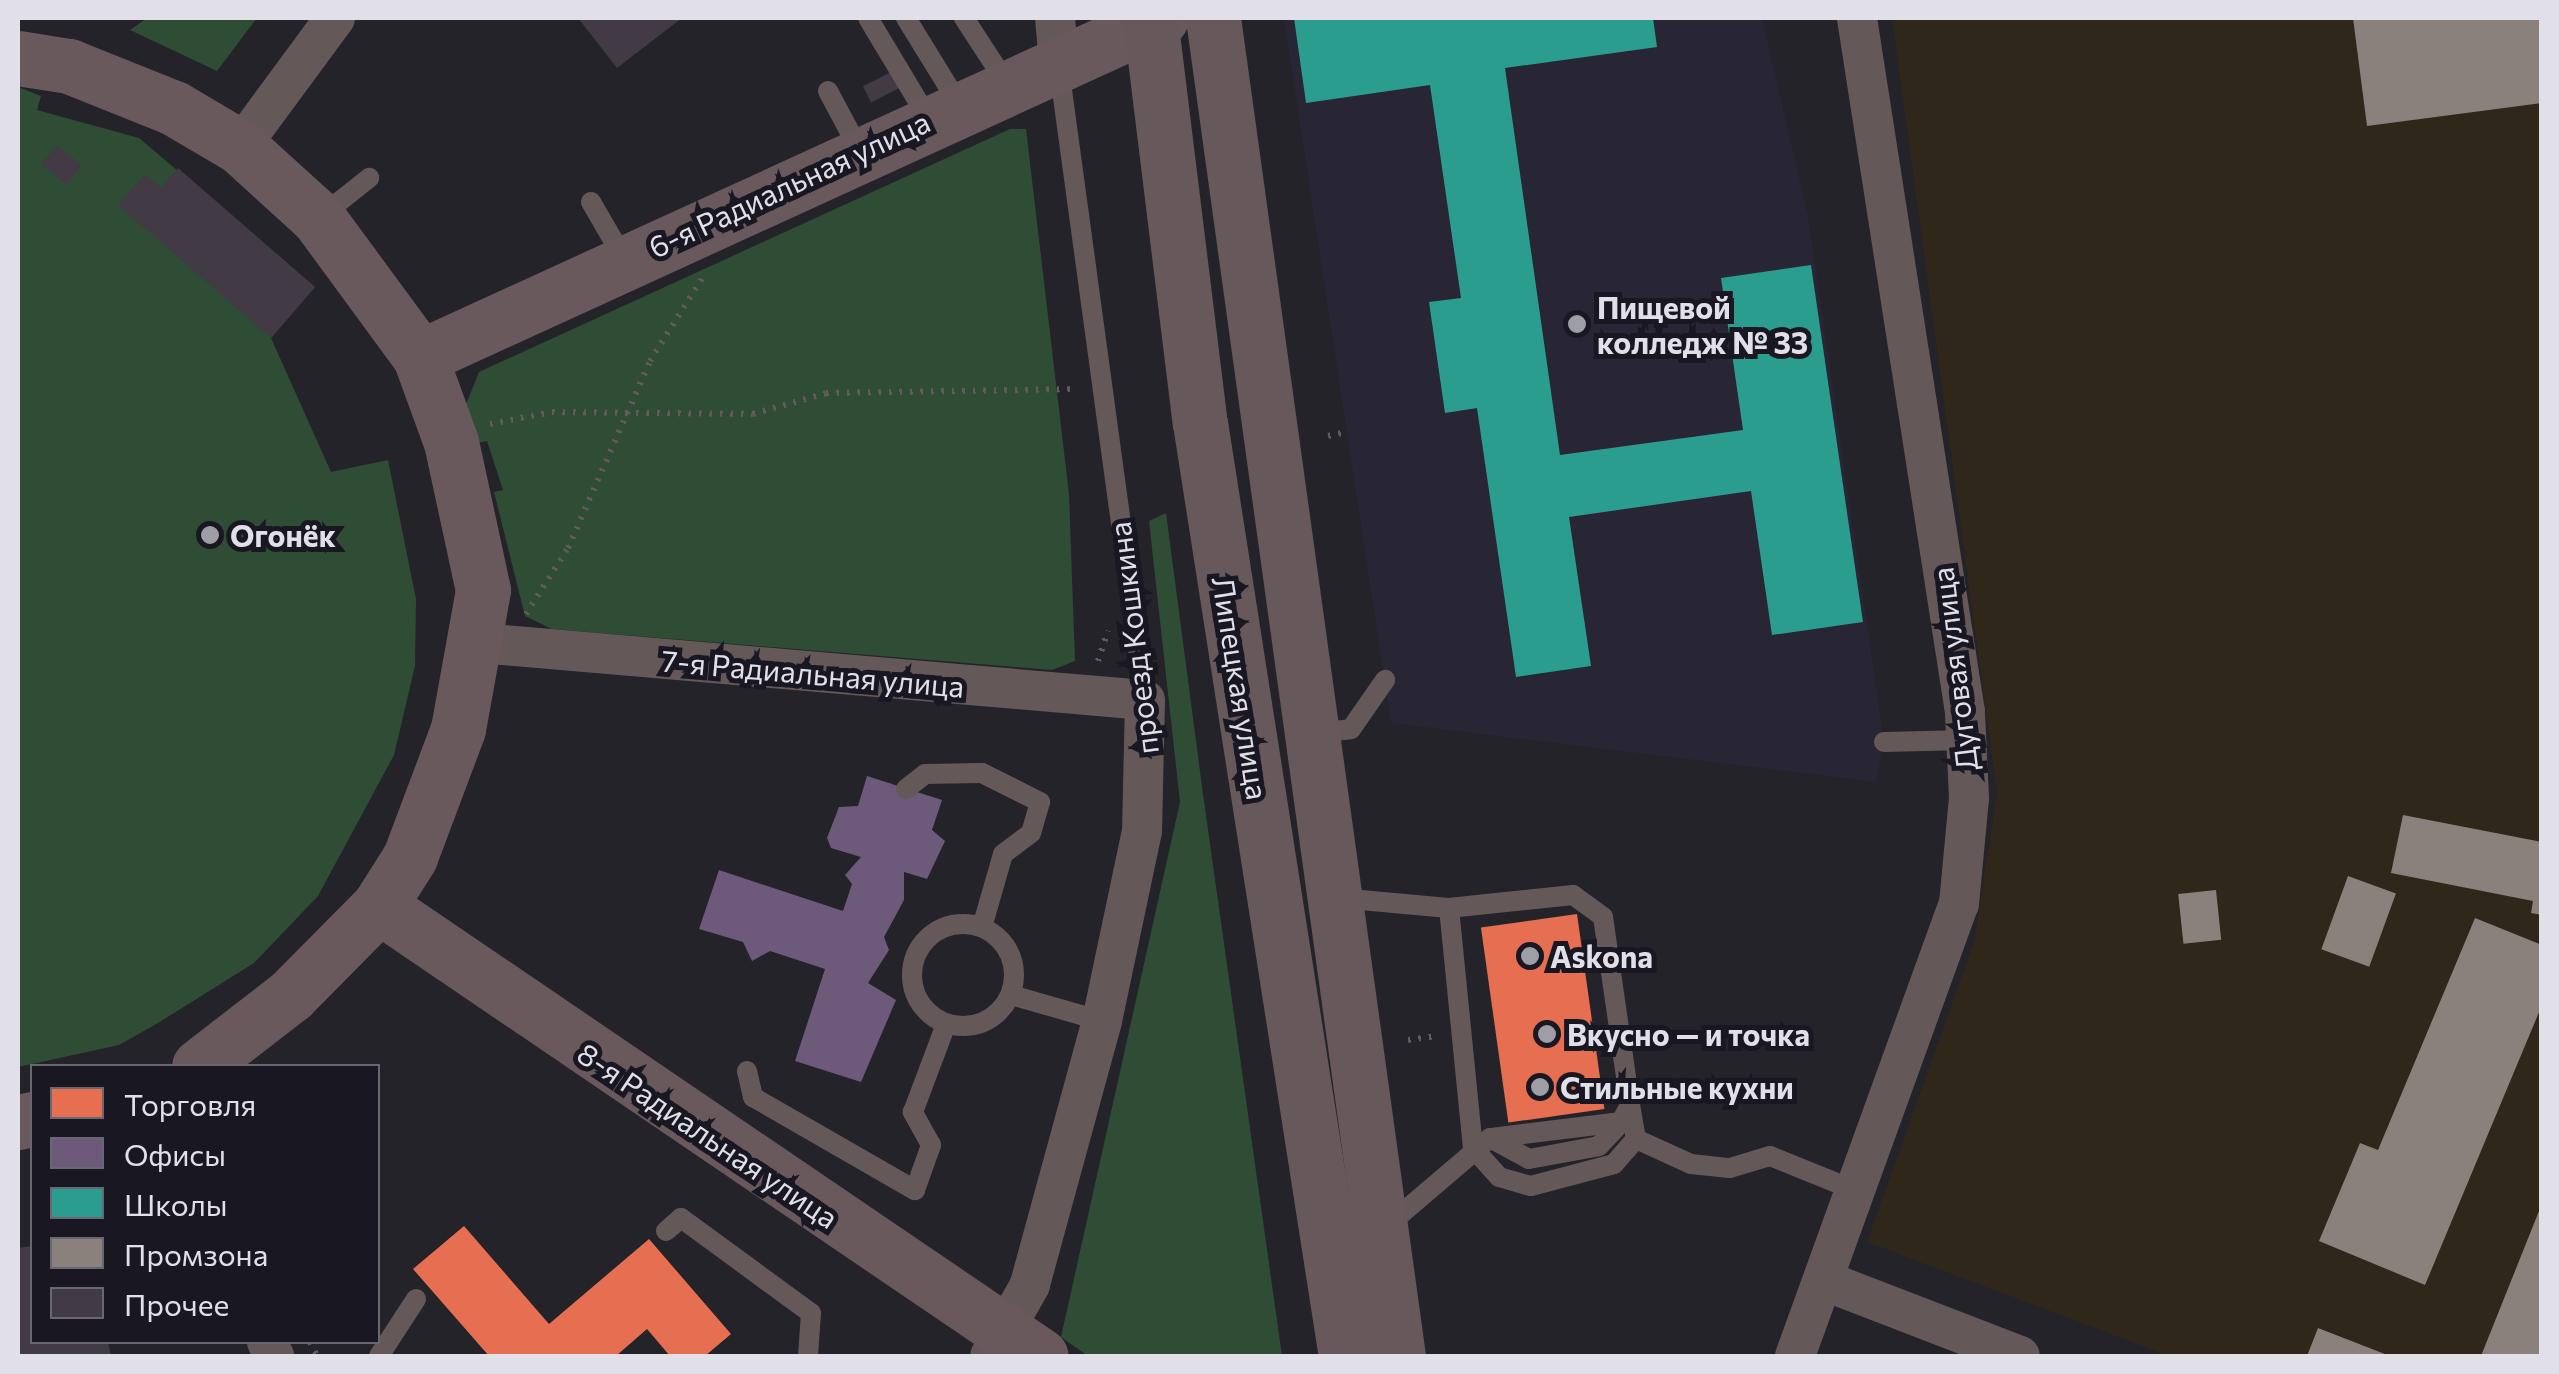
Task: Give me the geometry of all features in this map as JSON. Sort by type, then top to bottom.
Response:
[{"type":"main road","name":"Липецкая улица","points":[[1213,18],[1308,734],[1398,1356]]},
{"type":"main road","name":"6-я Радиальная улица","points":[[420,357],[859,148],[965,102],[1112,29]]},
{"type":"main road","name":"Липецкая улица","points":[[1112,29],[1200,423],[1346,1356]]},
{"type":"main road","points":[[18,58],[69,66],[240,147],[318,218],[420,357],[468,508],[483,590],[505,623],[434,803],[379,906],[291,995],[202,1064]]},
{"type":"main road","name":"8-я Радиальная улица","points":[[379,906],[1013,1350]]},
{"type":"street","points":[[240,147],[335,18]]},
{"type":"street","name":"Дуговая улица","points":[[1795,1356],[1959,904],[1966,740],[1857,18]]},
{"type":"street","name":"7-я Радиальная улица","points":[[505,623],[1146,700]]},
{"type":"street","name":"проезд Кошкина","points":[[1013,1350],[1102,1022],[1142,832],[1146,700]]},
{"type":"street","points":[[1823,1280],[2020,1356]]},
{"type":"lane","points":[[868,18],[965,102]]},
{"type":"lane","points":[[906,18],[965,102]]},
{"type":"lane","points":[[964,18],[965,102]]},
{"type":"lane","name":"проезд Кошкина","points":[[1112,29],[1146,700]]},
{"type":"lane","points":[[828,91],[859,148]]},
{"type":"lane","points":[[318,218],[369,178]]},
{"type":"lane","points":[[591,202],[626,261]]},
{"type":"lane","points":[[1308,734],[1351,729],[1385,680]]},
{"type":"lane","points":[[1884,742],[1966,740]]},
{"type":"lane","points":[[906,789],[925,774],[982,773],[1040,802],[1031,834],[1003,854],[982,927]]},
{"type":"lane","points":[[1331,897],[1449,908],[1573,895],[1592,902],[1602,916],[1626,1114],[1636,1140],[1691,1164],[1730,1168],[1770,1156],[1854,1190]]},
{"type":"lane","points":[[1449,908],[1482,1143],[1499,1177],[1532,1186],[1614,1164],[1636,1140]]},
{"type":"lane","points":[[982,927],[1011,955],[1011,995],[984,1022],[946,1024],[914,992],[911,968],[936,930],[982,927]]},
{"type":"lane","points":[[1011,995],[1102,1022]]},
{"type":"lane","points":[[747,1071],[752,1097],[915,1190],[931,1145],[913,1112],[946,1024]]},
{"type":"lane","points":[[1378,1234],[1482,1143],[1626,1114]]},
{"type":"lane","points":[[666,1231],[682,1218],[811,1313],[808,1356]]},
{"type":"lane","points":[[379,1356],[416,1299]]},
{"type":"path","points":[[505,623],[568,548],[623,414],[714,260]]},
{"type":"path","points":[[482,425],[552,412],[753,414],[826,394],[1080,389]]},
{"type":"path","points":[[1328,436],[1347,432]]},
{"type":"path","points":[[505,623],[533,626]]},
{"type":"path","points":[[1084,676],[1102,658]]},
{"type":"shaded area","name":"Пищевой колледж № 33","points":[[1284,18],[1762,18],[1808,216],[1884,742],[1876,782],[1391,723]]},
{"type":"shaded area","points":[[1892,18],[2541,18],[2541,1356],[2169,1356],[1867,1242],[1974,942],[1997,793]]},
{"type":"green space","points":[[147,18],[257,18],[217,71],[130,30]]},
{"type":"green space","name":"Огонёк","points":[[18,87],[41,96],[37,110],[139,138],[315,287],[271,338],[331,472],[388,460],[416,599],[415,666],[394,755],[318,896],[254,963],[158,1023],[119,1045],[18,1067]]},
{"type":"green space","points":[[1010,129],[1026,129],[1069,494],[1075,661],[1052,670],[552,629],[525,616],[494,492],[503,490],[487,441],[473,444],[463,412],[479,372]]},
{"type":"green space","points":[[1166,513],[1282,1356],[1088,1356],[1061,1337],[1180,802],[1149,521]]},
{"type":"building: Торговля","points":[[1577,914],[1604,1109],[1508,1123],[1481,927]]},
{"type":"building: Торговля","points":[[464,1226],[549,1324],[649,1239],[731,1334],[705,1356],[670,1356],[647,1329],[616,1356],[489,1356],[413,1269]]},
{"type":"building: Офисы","points":[[867,776],[942,800],[932,830],[945,841],[927,879],[904,872],[904,900],[884,937],[889,950],[868,983],[896,1000],[861,1082],[795,1061],[825,969],[770,951],[752,961],[743,942],[699,929],[719,870],[843,911],[852,884],[845,875],[861,857],[831,848],[827,838],[839,807],[858,806]]},
{"type":"building: Школы","points":[[1294,18],[1653,18],[1657,47],[1505,68],[1560,455],[1743,430],[1721,278],[1811,265],[1863,622],[1772,635],[1751,491],[1569,517],[1591,666],[1516,677],[1477,408],[1445,413],[1429,302],[1461,298],[1430,85],[1306,103]]},
{"type":"building: Промзона","points":[[2353,18],[2542,18],[2542,103],[2367,126]]},
{"type":"building: Промзона","points":[[2403,815],[2542,842],[2542,915],[2531,913],[2533,901],[2391,873]]},
{"type":"building: Промзона","points":[[2348,876],[2396,893],[2369,967],[2321,949]]},
{"type":"building: Промзона","points":[[2216,890],[2221,940],[2183,944],[2178,894]]},
{"type":"building: Промзона","points":[[2475,918],[2542,945],[2542,1005],[2425,1285],[2319,1241],[2360,1143],[2378,1150]]},
{"type":"building: Промзона","points":[[2541,1206],[2542,1356],[2481,1356]]},
{"type":"building: Промзона","points":[[2318,1328],[2390,1356],[2307,1356]]},
{"type":"building: Прочее","points":[[578,18],[682,18],[617,68]]},
{"type":"building: Прочее","points":[[895,70],[903,86],[871,102],[863,86]]},
{"type":"building: Прочее","points":[[57,145],[82,165],[66,185],[41,164]]},
{"type":"building: Прочее","points":[[178,168],[315,287],[271,338],[118,205],[145,174],[161,188]]},
{"type":"building: Прочее","points":[[30,1246],[30,1344],[108,1344],[111,1356],[18,1356],[18,1248]]},
{"type":"place","name":"Пищевой колледж № 33","points":[[1577,324]]},
{"type":"place","name":"Огонёк","points":[[210,535]]},
{"type":"place","name":"Askona","points":[[1530,956]]},
{"type":"place","name":"Вкусно — и точка","points":[[1547,1034]]},
{"type":"place","name":"Стильные кухни","points":[[1540,1087]]}]
